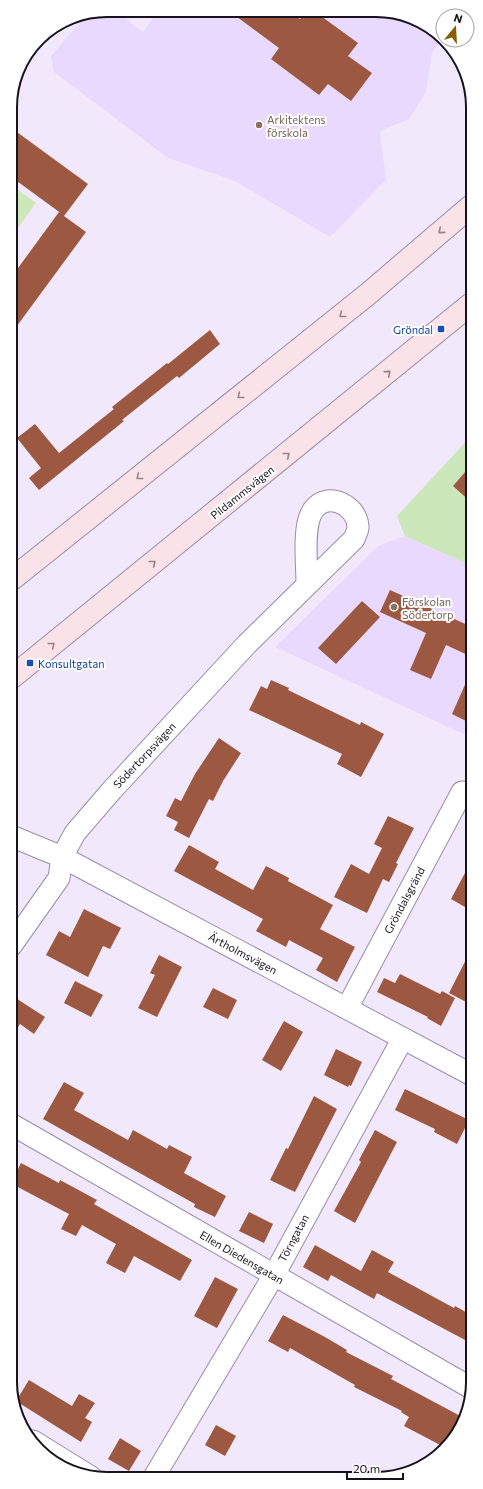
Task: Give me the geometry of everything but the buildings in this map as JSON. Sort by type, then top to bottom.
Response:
[{"type":"main road","points":[[17,575],[368,294],[466,210]]},
{"type":"main road","name":"Pildammsvägen","points":[[17,673],[466,309]]},
{"type":"street","name":"Södertorpsvägen","points":[[17,938],[59,878],[62,857],[75,833],[112,790],[247,644],[307,584]]},
{"type":"street","name":"Gröndalsgränd","points":[[346,1008],[462,792]]},
{"type":"street","name":"Ärtholmsvägen","points":[[17,838],[62,857],[466,1071]]},
{"type":"street","name":"Törngatan","points":[[157,1472],[274,1275],[402,1038]]},
{"type":"street","name":"Ellen Diedensgatan","points":[[17,1127],[466,1387]]},
{"type":"street","points":[[51,1452],[70,1464]]},
{"type":"shaded area","name":"Arkitektens förskola","points":[[123,17],[143,32],[154,17],[382,17],[411,24],[435,39],[435,48],[432,53],[426,92],[409,119],[380,131],[386,180],[330,237],[235,181],[168,158],[54,72],[51,56],[81,21],[95,18]]},
{"type":"shaded area","name":"Förskolan Södertorp","points":[[405,536],[466,563],[466,735],[275,647],[378,546]]},
{"type":"green space","points":[[17,189],[36,203],[17,229]]},
{"type":"green space","points":[[466,441],[466,563],[405,536],[397,516]]},
{"type":"place","name":"Arkitektens förskola","points":[[259,125]]},
{"type":"place","name":"Gröndal","points":[[441,329]]},
{"type":"place","name":"Förskolan Södertorp","points":[[394,607]]},
{"type":"place","name":"Konsultgatan","points":[[30,663]]}]
